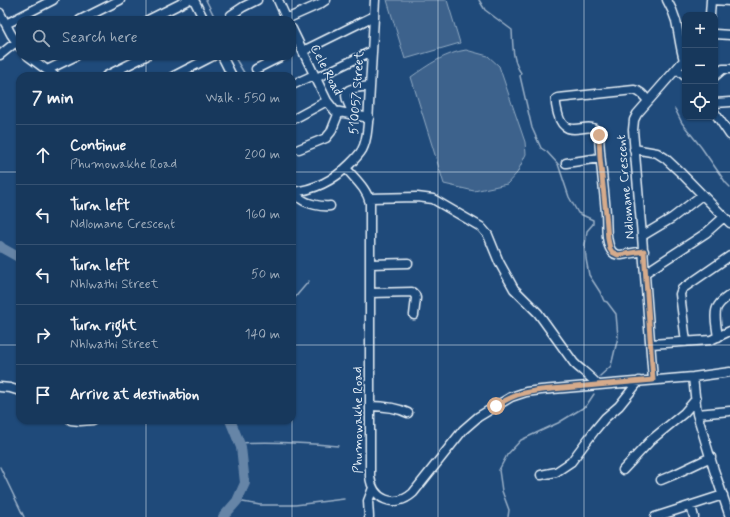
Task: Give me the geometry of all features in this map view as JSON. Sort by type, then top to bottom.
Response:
[{"type":"street","points":[[22,16],[53,0]]},
{"type":"street","points":[[88,16],[120,0]]},
{"type":"street","points":[[156,16],[188,0]]},
{"type":"street","points":[[194,0],[202,16]]},
{"type":"street","points":[[231,15],[257,0]]},
{"type":"street","points":[[278,0],[284,16]]},
{"type":"street","points":[[294,16],[326,0]]},
{"type":"street","name":"510057 Street","points":[[296,191],[310,189],[329,181],[355,160],[362,151],[367,138],[375,0]]},
{"type":"street","points":[[667,0],[673,12],[682,53]]},
{"type":"street","points":[[710,12],[711,0],[730,1]]},
{"type":"street","points":[[0,15],[16,42]]},
{"type":"street","points":[[296,50],[302,49],[374,16]]},
{"type":"street","points":[[6,24],[16,19]]},
{"type":"street","points":[[718,34],[730,35]]},
{"type":"street","name":"Cele Road","points":[[296,38],[327,101],[333,110],[368,118]]},
{"type":"street","points":[[0,55],[16,46]]},
{"type":"street","points":[[296,83],[372,50]]},
{"type":"street","points":[[33,60],[50,72]]},
{"type":"street","points":[[47,70],[68,60]]},
{"type":"street","points":[[114,72],[138,60]]},
{"type":"street","points":[[182,72],[205,60]]},
{"type":"street","points":[[224,60],[230,72]]},
{"type":"street","points":[[256,69],[274,60]]},
{"type":"street","name":"Ndlomane Crescent","points":[[653,380],[644,251],[633,130],[634,120],[637,114],[682,63]]},
{"type":"street","points":[[677,69],[682,73]]},
{"type":"street","points":[[718,73],[723,69],[730,69]]},
{"type":"street","points":[[354,115],[346,99],[346,93],[350,89],[370,86]]},
{"type":"street","points":[[644,251],[618,255],[610,249],[598,132],[590,128],[570,129],[564,126],[560,119],[555,102],[556,99],[572,96],[634,90],[642,93],[648,101]]},
{"type":"street","points":[[296,118],[327,101]]},
{"type":"street","points":[[718,102],[730,102]]},
{"type":"street","points":[[299,149],[326,138],[331,132],[339,112]]},
{"type":"street","points":[[718,117],[730,135]]},
{"type":"street","points":[[634,149],[661,155],[671,163],[727,220],[645,273]]},
{"type":"street","points":[[566,163],[600,158]]},
{"type":"street","points":[[346,168],[369,198],[417,197],[433,199],[481,227],[488,235],[499,262],[514,289],[538,313],[574,363],[598,385]]},
{"type":"street","points":[[296,195],[307,202],[320,206],[330,206]]},
{"type":"street","points":[[642,236],[672,218],[702,195]]},
{"type":"street","name":"Phumowakhe Road","points":[[369,198],[371,208],[370,476],[373,488],[379,496],[388,500],[397,501],[408,498],[467,426],[478,417],[511,397],[526,392],[541,390],[693,377],[730,372]]},
{"type":"street","points":[[686,342],[680,294],[681,291],[730,256]]},
{"type":"street","points":[[370,264],[408,263]]},
{"type":"street","points":[[370,293],[412,292],[416,298],[414,315]]},
{"type":"street","points":[[718,337],[716,315],[717,308],[721,302],[730,295]]},
{"type":"street","points":[[651,344],[711,340],[730,332]]},
{"type":"street","points":[[693,377],[698,414],[730,517]]},
{"type":"street","points":[[541,475],[556,472],[571,462],[595,430],[605,418],[619,406],[638,381]]},
{"type":"street","points":[[0,387],[16,390]]},
{"type":"street","points":[[623,470],[651,440],[684,413],[696,399]]},
{"type":"street","points":[[370,406],[392,408],[408,413]]},
{"type":"street","points":[[698,414],[730,411]]},
{"type":"street","points":[[661,480],[711,457]]},
{"type":"street","points":[[369,517],[368,501],[373,488]]},
{"type":"street","points":[[655,517],[723,495]]},
{"type":"street","points":[[691,506],[694,517]]},
{"type":"shaded area","points":[[387,0],[447,0],[460,43],[405,59]]},
{"type":"shaded area","points":[[466,50],[488,56],[499,66],[525,142],[526,154],[517,173],[507,184],[474,191],[444,184],[411,77],[430,64],[444,57]]},
{"type":"waterway","points":[[206,0],[214,16]]},
{"type":"waterway","points":[[479,0],[485,10],[512,30],[514,58],[521,73],[520,76],[532,128],[541,148],[558,164],[569,197],[578,213],[593,220],[593,224],[587,231],[585,245],[589,275],[604,301],[607,302],[616,314],[618,337],[611,366],[600,376]]},
{"type":"waterway","points":[[236,60],[244,72]]},
{"type":"waterway","points":[[675,109],[682,123],[730,187]]},
{"type":"waterway","points":[[0,246],[16,256]]},
{"type":"waterway","points":[[296,296],[309,281]]},
{"type":"waterway","points":[[508,517],[509,510],[502,491],[499,470],[507,455],[521,440],[558,423],[586,406],[594,394]]},
{"type":"waterway","points":[[223,517],[237,501],[245,483],[241,447],[232,424]]},
{"type":"waterway","points":[[239,443],[264,442],[338,446]]},
{"type":"waterway","points":[[0,467],[24,517]]},
{"type":"waterway","points":[[237,501],[260,505],[295,505],[344,499]]},
{"type":"route","points":[[496,406],[511,397],[526,392],[653,380],[644,251],[618,255],[614,254],[610,249],[600,158],[599,135]]}]
